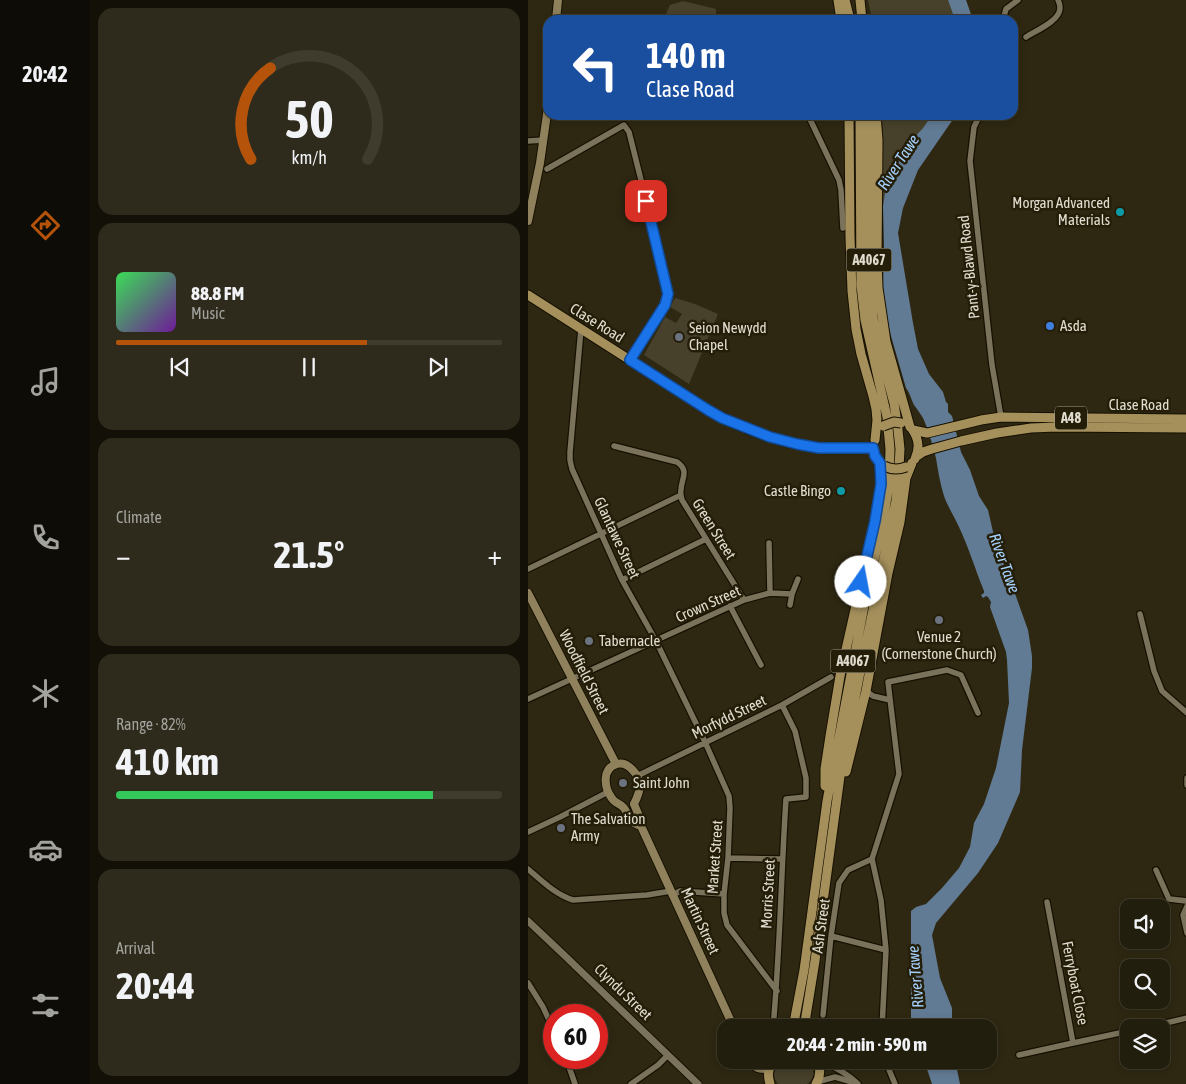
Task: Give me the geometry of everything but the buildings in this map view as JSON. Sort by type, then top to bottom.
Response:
[{"type":"main road","points":[[556,15],[558,0]]},
{"type":"main road","points":[[838,0],[840,15]]},
{"type":"main road","points":[[847,0],[850,15]]},
{"type":"main road","points":[[860,0],[862,15]]},
{"type":"main road","points":[[528,221],[546,120]]},
{"type":"main road","points":[[849,120],[850,267],[856,329],[876,410],[875,456],[882,465],[889,469],[897,470],[912,462]]},
{"type":"main road","name":"A4067","points":[[795,1019],[804,970],[827,801],[889,484],[890,449],[887,417],[866,329],[861,286],[860,120]]},
{"type":"main road","name":"A4067","points":[[806,1019],[816,961],[847,736],[896,501],[899,468],[900,449],[894,402],[878,343],[873,318],[870,284],[869,120]]},
{"type":"main road","points":[[837,806],[866,692],[886,582],[900,522],[906,478],[919,447],[918,439],[908,427],[886,342],[880,306],[876,219],[878,178],[876,120]]},
{"type":"main road","name":"Clase Road","points":[[528,295],[722,418],[770,437],[819,448],[874,444]]},
{"type":"main road","points":[[528,302],[543,305]]},
{"type":"main road","name":"Clase Road","points":[[908,427],[927,433],[1001,417],[1186,419]]},
{"type":"main road","points":[[874,444],[878,432],[883,426],[894,422],[908,427]]},
{"type":"main road","name":"Clase Road","points":[[912,462],[923,452],[932,449],[997,433],[1031,428],[1186,428]]},
{"type":"main road","points":[[827,801],[825,769],[830,736],[840,676],[875,521],[882,465]]},
{"type":"main road","name":"Woodfield Street","points":[[528,593],[616,764]]},
{"type":"main road","points":[[616,764],[627,765],[637,776],[640,784],[634,804],[641,826],[632,821],[622,806],[616,803],[608,792],[605,782],[606,774],[616,764]]},
{"type":"main road","points":[[622,806],[634,804]]},
{"type":"main road","name":"Martin Street","points":[[641,826],[730,1019]]},
{"type":"main road","points":[[758,1069],[768,1070],[770,1084]]},
{"type":"main road","points":[[816,1083],[820,1075],[820,1069]]},
{"type":"street","points":[[1004,15],[1006,9],[1018,0]]},
{"type":"street","points":[[1026,37],[1057,17],[1060,7],[1058,0]]},
{"type":"street","points":[[810,120],[839,180],[843,228]]},
{"type":"street","points":[[845,120],[849,160]]},
{"type":"street","name":"Pant-y-Blawd Road","points":[[978,120],[974,127],[970,161],[992,365],[1001,417]]},
{"type":"street","points":[[547,169],[624,125],[629,132],[668,294],[665,305],[630,360]]},
{"type":"street","points":[[528,141],[544,140]]},
{"type":"street","name":"Glantawe Street","points":[[581,329],[570,460],[572,469],[622,580],[656,641],[705,742]]},
{"type":"street","points":[[528,569],[681,495],[680,490],[684,472],[682,466],[677,462],[614,446]]},
{"type":"street","name":"Green Street","points":[[681,495],[682,500],[744,600]]},
{"type":"street","points":[[622,580],[706,539]]},
{"type":"street","points":[[769,543],[770,593]]},
{"type":"street","points":[[790,605],[798,578]]},
{"type":"street","name":"Crown Street","points":[[528,699],[744,600],[770,593],[792,594]]},
{"type":"street","points":[[730,606],[761,665]]},
{"type":"street","points":[[1140,614],[1154,671],[1162,691],[1186,713]]},
{"type":"street","points":[[882,1019],[886,950],[881,900],[872,859],[898,774],[888,682],[947,670],[954,672],[961,675],[978,714]]},
{"type":"street","name":"Morfydd Street","points":[[637,776],[782,705],[831,677]]},
{"type":"street","points":[[866,692],[873,696],[890,700]]},
{"type":"street","name":"Morris Street","points":[[774,1019],[786,799],[806,798],[806,778],[795,731],[782,705]]},
{"type":"street","name":"Market Street","points":[[705,742],[729,796],[728,858],[724,894],[724,913],[727,925],[776,991]]},
{"type":"street","points":[[1186,778],[1186,785]]},
{"type":"street","points":[[528,832],[608,792]]},
{"type":"street","points":[[728,858],[782,860]]},
{"type":"street","name":"Ash Street","points":[[823,1015],[831,936],[839,884],[848,870],[872,859]]},
{"type":"street","points":[[528,869],[556,892],[573,900],[680,892],[724,894]]},
{"type":"street","points":[[1156,870],[1168,900],[1186,901]]},
{"type":"street","name":"Ferryboat Close","points":[[1047,902],[1073,1042],[1120,1033]]},
{"type":"street","points":[[1186,906],[1183,915],[1186,933]]},
{"type":"street","name":"Clyndu Street","points":[[528,921],[698,1084]]},
{"type":"street","points":[[831,936],[886,950]]},
{"type":"street","points":[[528,983],[543,1007]]},
{"type":"street","points":[[1170,1022],[1186,1018]]},
{"type":"street","points":[[1019,1055],[1073,1042]]},
{"type":"street","points":[[631,1084],[658,1065],[668,1055]]},
{"type":"street","points":[[570,1069],[575,1084]]},
{"type":"street","points":[[838,1069],[850,1076],[858,1084]]},
{"type":"street","points":[[889,1069],[895,1084]]},
{"type":"street","points":[[816,1083],[835,1077],[858,1084]]},
{"type":"shaded area","points":[[868,0],[948,0],[953,15],[871,15]]},
{"type":"shaded area","points":[[683,1],[716,9],[716,15],[665,15],[670,5]]},
{"type":"shaded area","points":[[882,120],[929,120],[906,146],[887,180],[883,206]]},
{"type":"shaded area","points":[[675,298],[718,314],[689,384],[644,355],[665,317],[676,323],[682,314],[670,307]]},
{"type":"shaded area","points":[[813,1069],[814,1073],[812,1079],[807,1084],[778,1084],[774,1077],[775,1070]]},
{"type":"water","points":[[948,0],[966,0],[971,15],[953,15]]},
{"type":"water","name":"River Tawe","points":[[929,120],[953,120],[918,170],[903,208],[898,233],[918,349],[929,374],[943,392],[948,404],[948,412],[952,416],[961,452],[970,470],[979,496],[988,510],[1001,557],[1028,630],[1032,656],[1022,750],[1020,792],[998,843],[978,873],[936,923],[932,935],[940,978],[952,1008],[952,1019],[911,1019],[911,911],[916,907],[926,904],[942,888],[959,868],[970,847],[974,823],[984,804],[996,768],[1009,703],[1007,660],[990,607],[991,602],[988,597],[983,598],[981,595],[984,591],[959,527],[944,496],[936,458],[923,418],[906,388],[886,315],[883,286],[883,206],[887,180],[906,146]]},
{"type":"water","points":[[927,1069],[957,1069],[960,1084],[932,1084]]},
{"type":"place","name":"Morgan Advanced Materials","points":[[1120,212]]},
{"type":"place","name":"Asda","points":[[1050,326]]},
{"type":"place","name":"Seion Newydd Chapel","points":[[679,337]]},
{"type":"place","name":"Castle Bingo","points":[[841,491]]},
{"type":"place","name":"Venue 2 (Cornerstone Church)","points":[[939,620]]},
{"type":"place","name":"Tabernacle","points":[[589,641]]},
{"type":"place","name":"Saint John","points":[[623,783]]},
{"type":"place","name":"The Salvation Army","points":[[561,828]]},
{"type":"route","points":[[646,201],[668,288],[668,300],[630,360],[722,418],[770,437],[819,448],[873,448],[875,456],[880,463],[881,484],[875,521],[861,582]]}]
